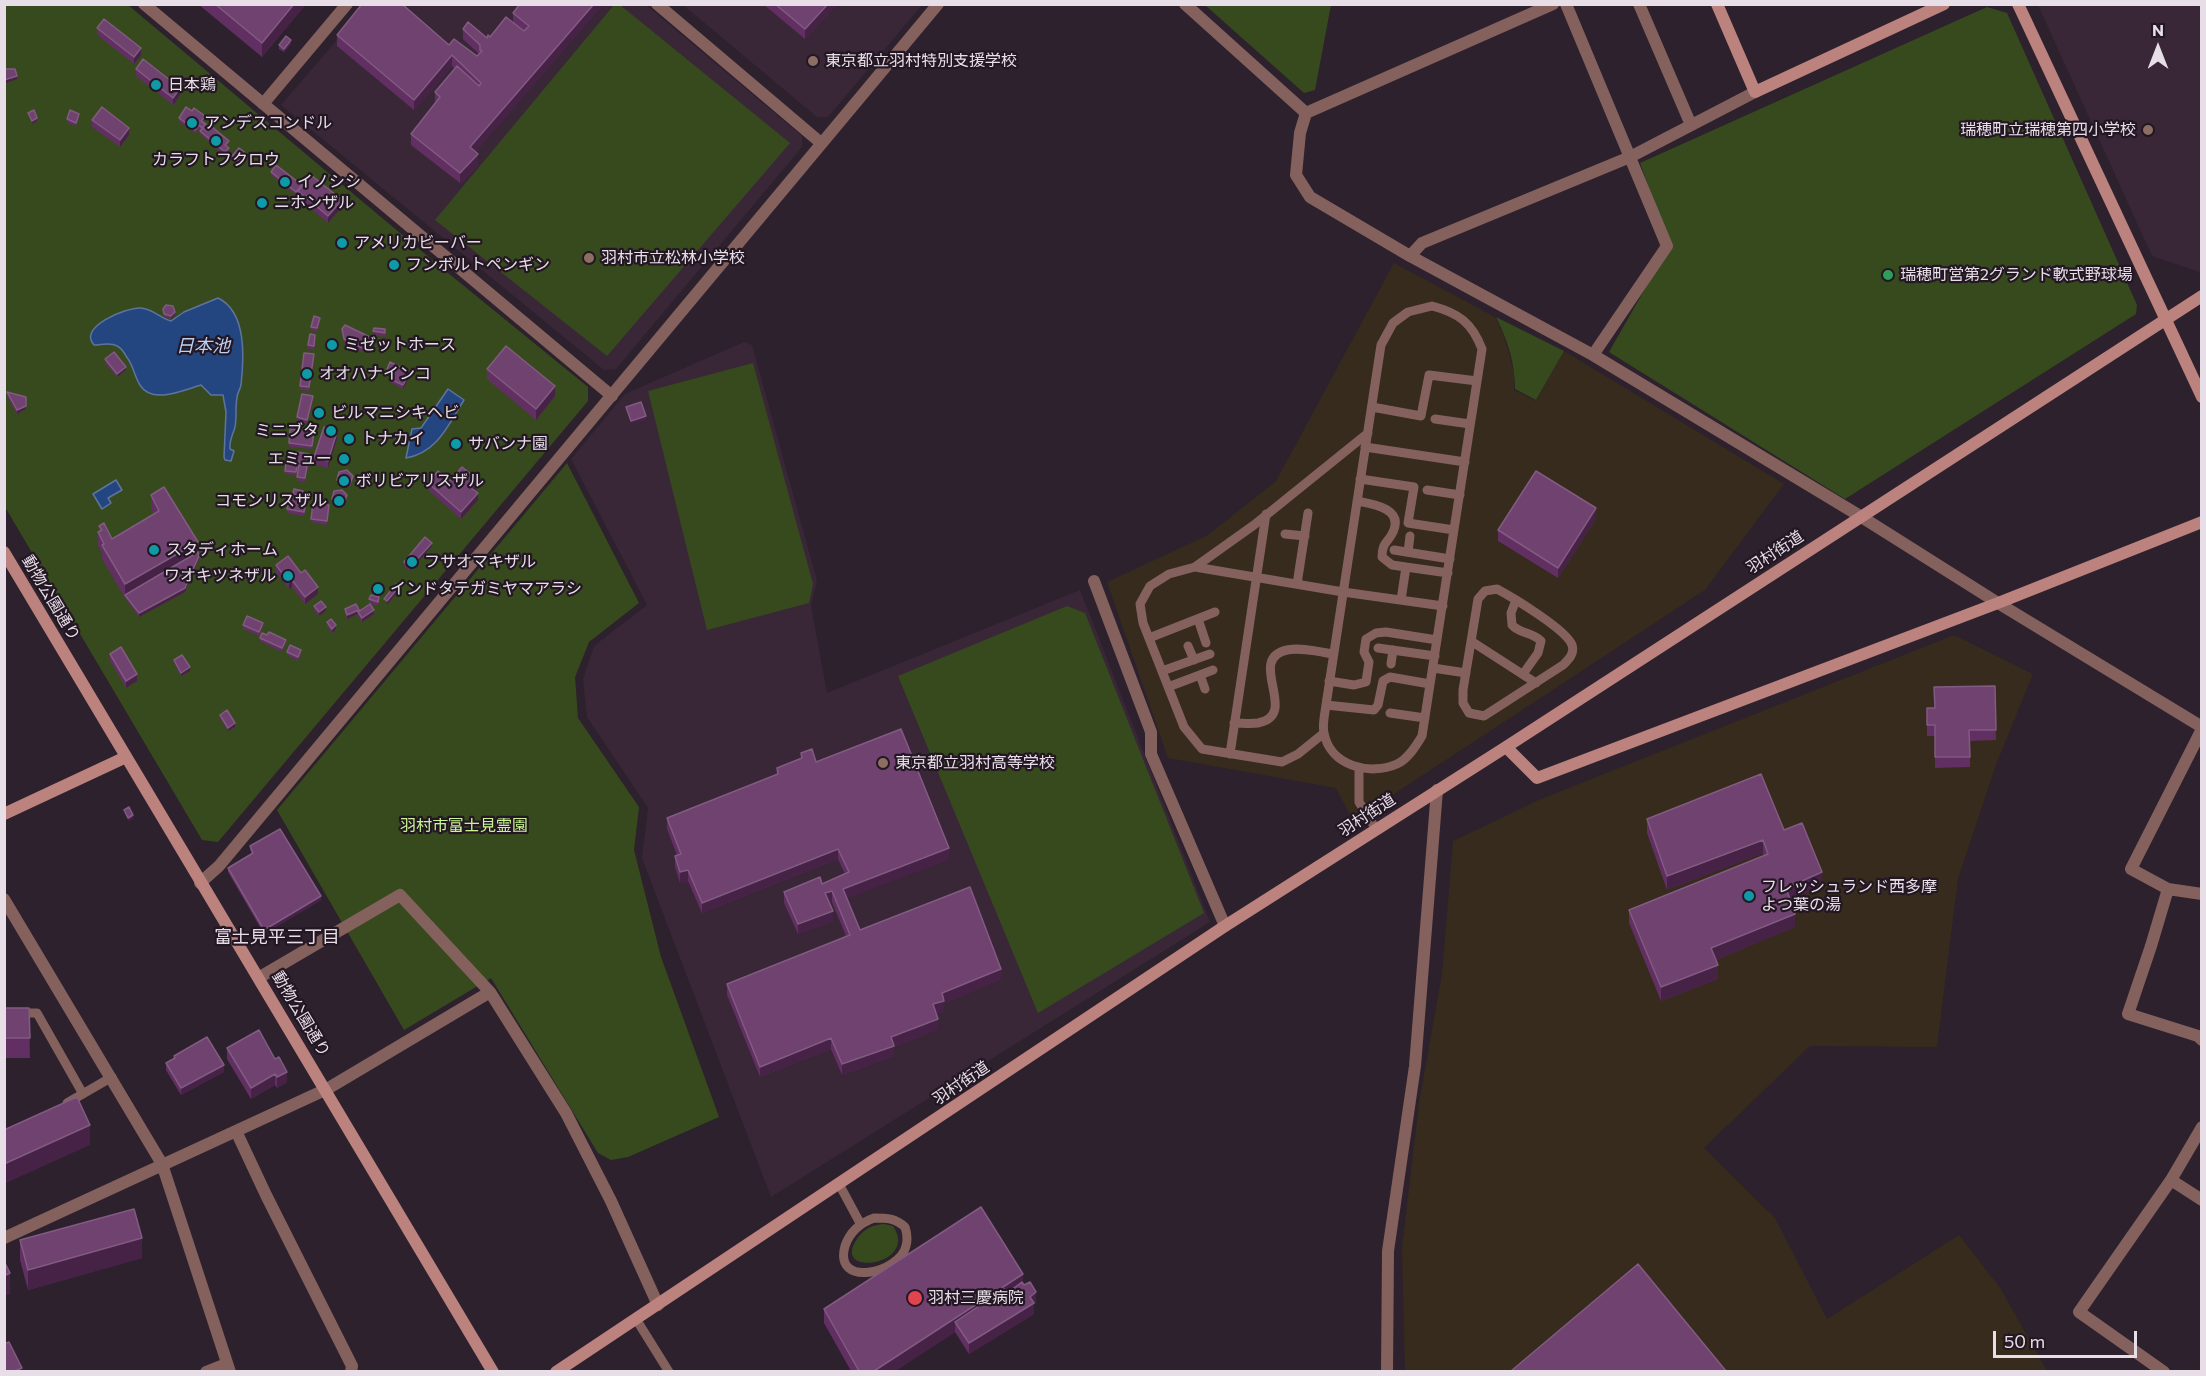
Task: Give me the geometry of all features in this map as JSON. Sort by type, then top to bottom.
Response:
[{"type":"street","points":[[144,4],[612,396]]},
{"type":"street","points":[[263,104],[347,4]]},
{"type":"street","points":[[657,4],[821,143]]},
{"type":"street","points":[[200,883],[219,866],[938,4]]},
{"type":"street","points":[[1185,4],[1306,113]]},
{"type":"street","points":[[1553,4],[1306,113],[1300,133],[1296,175],[1310,197],[1410,256],[1593,355],[1860,516],[2202,728],[2131,869],[2168,889],[2202,894]]},
{"type":"street","points":[[1566,4],[1667,246],[1593,355]]},
{"type":"street","points":[[1640,4],[1691,125]]},
{"type":"street","points":[[1717,4],[1755,92]]},
{"type":"street","points":[[1410,256],[1422,243],[1630,157],[1755,92],[1944,4]]},
{"type":"street","points":[[2018,4],[2202,397]]},
{"type":"street","name":"羽村街道","points":[[556,1371],[1226,926],[2202,296]]},
{"type":"street","points":[[1506,747],[1537,778],[1998,603],[2202,522]]},
{"type":"street","name":"動物公園通り","points":[[4,552],[200,883],[327,1089],[493,1371]]},
{"type":"street","points":[[1094,581],[1151,732],[1151,754],[1226,926]]},
{"type":"street","points":[[4,814],[126,757]]},
{"type":"street","points":[[1387,1371],[1388,1251],[1415,1066],[1437,790]]},
{"type":"street","points":[[2168,889],[2128,1014],[2198,1036],[2202,1040]]},
{"type":"street","points":[[260,977],[400,895],[490,992],[566,1113],[611,1202],[658,1305]]},
{"type":"street","points":[[4,899],[162,1164],[228,1368],[207,1371]]},
{"type":"street","points":[[4,1238],[327,1089],[490,992]]},
{"type":"street","points":[[2164,1371],[2079,1312],[2171,1180],[2202,1127]]},
{"type":"street","points":[[236,1131],[352,1366],[351,1371]]},
{"type":"street","points":[[2171,1180],[2202,1200]]},
{"type":"lane","points":[[1432,306],[1449,310],[1475,331],[1482,349],[1477,381],[1422,736],[1413,750],[1399,764],[1380,769],[1359,768],[1342,760],[1332,749],[1324,734],[1329,681],[1381,345],[1393,323],[1408,312],[1432,306]]},
{"type":"lane","points":[[1372,407],[1422,417],[1429,375],[1477,381]]},
{"type":"lane","points":[[1435,419],[1470,424]]},
{"type":"lane","points":[[1324,734],[1298,754],[1282,762],[1202,748],[1184,727],[1143,623],[1140,604],[1150,586],[1169,574],[1196,567],[1368,433]]},
{"type":"lane","points":[[1365,447],[1464,462]]},
{"type":"lane","points":[[1360,478],[1414,487],[1408,523],[1454,530]]},
{"type":"lane","points":[[1428,490],[1460,495]]},
{"type":"lane","points":[[1357,501],[1389,510],[1395,523],[1393,532],[1384,543],[1382,557],[1392,565],[1448,573]]},
{"type":"lane","points":[[1297,584],[1308,513]]},
{"type":"lane","points":[[1230,754],[1266,514]]},
{"type":"lane","points":[[1285,534],[1305,536]]},
{"type":"lane","points":[[1408,552],[1410,536]]},
{"type":"lane","points":[[1394,550],[1450,558]]},
{"type":"lane","points":[[1196,567],[1443,606]]},
{"type":"lane","points":[[1401,600],[1406,567]]},
{"type":"lane","points":[[1497,589],[1564,633],[1573,646],[1572,656],[1563,665],[1484,716],[1469,713],[1463,703],[1471,641],[1478,599],[1485,591],[1497,589]]},
{"type":"lane","points":[[1516,600],[1511,613],[1512,625],[1518,631],[1531,633],[1541,641],[1538,653],[1523,674]]},
{"type":"lane","points":[[1149,638],[1215,612]]},
{"type":"lane","points":[[1198,619],[1206,643]]},
{"type":"lane","points":[[1329,681],[1354,686],[1366,682],[1369,662],[1364,652],[1366,639],[1376,633],[1437,640]]},
{"type":"lane","points":[[1471,641],[1536,683]]},
{"type":"lane","points":[[1188,645],[1194,660]]},
{"type":"lane","points":[[1378,648],[1435,656]]},
{"type":"lane","points":[[1234,723],[1259,723],[1270,717],[1275,708],[1276,699],[1270,678],[1270,667],[1275,656],[1285,650],[1296,649],[1333,654]]},
{"type":"lane","points":[[1391,664],[1393,650]]},
{"type":"lane","points":[[1162,671],[1210,654]]},
{"type":"lane","points":[[1433,668],[1466,673]]},
{"type":"lane","points":[[1168,687],[1213,670]]},
{"type":"lane","points":[[1200,675],[1205,689]]},
{"type":"lane","points":[[1326,705],[1374,710],[1378,705],[1383,681],[1390,677],[1430,684]]},
{"type":"lane","points":[[1390,713],[1425,718]]},
{"type":"lane","points":[[1359,768],[1359,802],[1376,829]]},
{"type":"lane","points":[[4,1013],[37,1013],[83,1094]]},
{"type":"lane","points":[[58,1108],[111,1077]]},
{"type":"lane","points":[[839,1184],[861,1223]]},
{"type":"lane","points":[[874,1218],[898,1220],[905,1227],[907,1235],[903,1254],[884,1268],[870,1273],[858,1273],[848,1268],[844,1258],[847,1242],[861,1223],[874,1218]]},
{"type":"lane","points":[[636,1319],[669,1371]]},
{"type":"shaded area","name":"羽村市立松林小学校","points":[[367,5],[646,5],[802,136],[802,147],[616,369],[604,370],[281,105]]},
{"type":"shaded area","name":"東京都立羽村特別支援学校","points":[[683,5],[922,5],[828,117],[817,117]]},
{"type":"shaded area","name":"瑞穂町立瑞穂第四小学校","points":[[2038,5],[2201,5],[2202,271],[2152,256]]},
{"type":"shaded area","points":[[1394,263],[1495,317],[1510,357],[1514,373],[1514,390],[1536,401],[1564,351],[1784,484],[1705,590],[1353,821],[1336,788],[1168,758],[1107,582],[1208,535],[1276,481]]},
{"type":"shaded area","name":"東京都立羽村高等学校","points":[[744,342],[752,345],[817,581],[811,605],[827,693],[1080,590],[1210,922],[771,1197],[642,858],[648,808],[587,717],[583,679],[594,646],[647,605],[571,459],[625,394]]},
{"type":"shaded area","points":[[1954,635],[2033,674],[1996,765],[1958,879],[1937,1047],[1810,1046],[1704,1148],[1775,1218],[1827,1319],[1959,1235],[2001,1289],[2047,1371],[1405,1372],[1402,1247],[1419,1103],[1442,974],[1453,841],[1541,799]]},
{"type":"green space","points":[[4,5],[128,5],[437,264],[588,387],[588,401],[218,842],[202,840],[5,507]]},
{"type":"green space","points":[[614,5],[620,5],[790,143],[607,356],[435,220]]},
{"type":"green space","points":[[1205,5],[1331,5],[1315,90],[1304,93]]},
{"type":"green space","name":"瑞穂町営第2グランド軟式野球場","points":[[1987,7],[2007,13],[2137,305],[2136,314],[1845,499],[1609,352],[1670,245],[1640,163]]},
{"type":"green space","points":[[1496,317],[1564,351],[1536,400],[1515,389],[1510,352]]},
{"type":"green space","points":[[753,363],[813,584],[809,603],[707,630],[648,391]]},
{"type":"green space","name":"羽村市富士見霊園","points":[[567,463],[639,603],[589,642],[575,677],[578,718],[639,807],[634,850],[661,957],[719,1117],[628,1157],[611,1160],[598,1153],[491,978],[404,1030],[277,810]]},
{"type":"green space","points":[[1067,606],[1085,613],[1204,913],[1038,1013],[898,676]]},
{"type":"green space","points":[[884,1224],[893,1226],[898,1240],[895,1250],[886,1258],[875,1262],[864,1263],[855,1259],[852,1251],[860,1235],[869,1228]]},
{"type":"water","name":"日本池","points":[[218,298],[234,314],[239,325],[243,349],[241,385],[237,396],[235,427],[230,443],[230,449],[234,451],[231,461],[225,460],[224,457],[226,412],[223,395],[211,395],[201,385],[160,395],[145,391],[121,349],[111,344],[94,345],[91,338],[92,331],[98,325],[125,311],[141,308],[171,321],[184,312]]},
{"type":"water","points":[[448,389],[464,400],[453,419],[434,444],[417,455],[406,458],[412,429],[421,428]]},
{"type":"water","points":[[116,480],[122,490],[108,498],[111,503],[102,509],[93,494]]},
{"type":"building","points":[[215,4],[294,4],[262,43]]},
{"type":"building","points":[[362,4],[402,4],[449,45],[454,39],[477,56],[482,51],[480,45],[463,29],[468,22],[487,38],[506,17],[524,31],[529,26],[513,13],[520,4],[594,4],[470,147],[478,154],[460,173],[411,134],[440,97],[435,92],[457,66],[479,86],[481,83],[452,55],[414,100],[337,35]]},
{"type":"building","points":[[775,4],[828,4],[805,29]]},
{"type":"building","points":[[104,19],[141,48],[134,57],[97,28]]},
{"type":"building","points":[[286,36],[291,40],[284,49],[279,45]]},
{"type":"building","points":[[143,59],[180,88],[173,98],[136,69]]},
{"type":"building","points":[[4,69],[15,69],[17,76],[4,80]]},
{"type":"building","points":[[102,107],[129,128],[120,140],[92,120]]},
{"type":"building","points":[[186,107],[192,111],[194,108],[205,116],[201,121],[206,124],[202,128],[199,125],[195,130],[179,118]]},
{"type":"building","points":[[34,110],[37,118],[32,121],[28,113]]},
{"type":"building","points":[[70,110],[79,114],[76,123],[67,119]]},
{"type":"building","points":[[211,126],[229,141],[225,145],[229,148],[225,152],[200,131],[203,128],[207,131]]},
{"type":"building","points":[[239,148],[247,154],[240,162],[232,156]]},
{"type":"building","points":[[276,165],[302,185],[296,192],[271,172]]},
{"type":"building","points":[[311,175],[342,200],[328,216],[298,191]]},
{"type":"building","points":[[166,305],[173,306],[175,312],[171,316],[164,314],[163,309]]},
{"type":"building","points":[[314,316],[320,318],[317,328],[311,327]]},
{"type":"building","points":[[345,325],[374,339],[369,348],[362,348],[344,339],[342,329]]},
{"type":"building","points":[[374,328],[385,329],[385,333],[373,331]]},
{"type":"building","points":[[310,334],[315,335],[314,346],[308,345]]},
{"type":"building","points":[[506,346],[555,386],[536,409],[487,369]]},
{"type":"building","points":[[114,352],[126,367],[117,374],[105,359]]},
{"type":"building","points":[[304,353],[314,354],[309,387],[300,386]]},
{"type":"building","points":[[390,362],[410,372],[403,385],[390,379],[394,372],[387,369]]},
{"type":"building","points":[[7,392],[26,397],[26,406],[17,410]]},
{"type":"building","points":[[302,394],[313,396],[307,420],[297,417]]},
{"type":"building","points":[[641,402],[646,416],[631,421],[626,407]]},
{"type":"building","points":[[324,427],[337,432],[328,461],[314,457]]},
{"type":"building","points":[[290,429],[314,432],[312,446],[289,443]]},
{"type":"building","points":[[289,451],[310,454],[309,464],[288,460]]},
{"type":"building","points":[[286,463],[297,464],[296,472],[285,471]]},
{"type":"building","points":[[299,465],[307,466],[305,478],[297,477]]},
{"type":"building","points":[[462,467],[478,480],[471,488],[478,493],[461,512],[428,483],[438,471],[450,481]]},
{"type":"building","points":[[347,470],[353,476],[350,484],[342,485],[337,480],[339,472]]},
{"type":"building","points":[[1536,471],[1596,508],[1558,568],[1498,530]]},
{"type":"building","name":"スタディホーム","points":[[164,487],[198,542],[125,584],[102,545],[104,544],[98,532],[102,530],[99,526],[104,523],[112,539],[159,511],[151,495]]},
{"type":"building","points":[[294,489],[303,491],[302,496],[293,494]]},
{"type":"building","points":[[342,490],[347,495],[344,503],[337,504],[332,499],[334,491]]},
{"type":"building","points":[[290,496],[307,499],[304,512],[287,509]]},
{"type":"building","points":[[313,503],[329,505],[327,521],[311,519]]},
{"type":"building","points":[[425,537],[432,543],[410,567],[404,562]]},
{"type":"building","points":[[198,552],[199,556],[185,588],[139,613],[125,595]]},
{"type":"building","points":[[288,556],[301,573],[305,570],[318,587],[305,597],[276,565]]},
{"type":"building","points":[[396,584],[399,587],[387,601],[384,599]]},
{"type":"building","points":[[371,595],[379,597],[378,602],[369,599]]},
{"type":"building","points":[[321,601],[326,607],[319,612],[314,606]]},
{"type":"building","points":[[356,604],[359,610],[347,615],[345,609]]},
{"type":"building","points":[[370,604],[374,610],[362,618],[358,612]]},
{"type":"building","points":[[247,616],[263,623],[259,632],[243,625]]},
{"type":"building","points":[[331,619],[336,625],[332,629],[327,622]]},
{"type":"building","points":[[269,632],[286,640],[282,648],[260,638],[262,633],[267,635]]},
{"type":"building","points":[[290,645],[301,650],[298,657],[287,652]]},
{"type":"building","points":[[121,647],[137,674],[126,681],[110,654]]},
{"type":"building","points":[[182,655],[190,667],[181,673],[174,660]]},
{"type":"building","points":[[1995,686],[1996,730],[1969,730],[1970,757],[1935,757],[1935,725],[1927,725],[1927,708],[1935,708],[1934,687]]},
{"type":"building","points":[[227,710],[235,723],[228,728],[220,715]]},
{"type":"building","points":[[901,729],[949,848],[843,889],[860,930],[970,887],[1001,969],[942,993],[944,1001],[933,1004],[938,1019],[891,1037],[894,1046],[842,1064],[831,1038],[760,1067],[727,984],[850,935],[832,891],[825,893],[833,911],[798,924],[784,892],[820,877],[822,884],[849,872],[838,849],[702,903],[688,870],[680,872],[675,856],[681,854],[667,818],[778,774],[777,768],[802,758],[801,753],[812,749],[816,762]]},
{"type":"building","name":"フレッシュランド西多摩 よつ葉の湯","points":[[1761,774],[1784,830],[1802,823],[1822,872],[1786,888],[1795,914],[1711,948],[1718,965],[1661,987],[1629,910],[1768,854],[1763,840],[1667,876],[1647,819]]},
{"type":"building","points":[[129,807],[133,815],[128,818],[124,810]]},
{"type":"building","points":[[280,829],[321,896],[264,930],[228,868],[253,853],[250,846]]},
{"type":"building","points":[[4,1008],[29,1008],[30,1038],[4,1038]]},
{"type":"building","points":[[259,1030],[275,1059],[279,1057],[287,1072],[277,1077],[275,1074],[251,1088],[227,1048]]},
{"type":"building","points":[[207,1037],[224,1065],[181,1088],[166,1063]]},
{"type":"building","points":[[77,1097],[90,1125],[4,1164],[4,1130]]},
{"type":"building","points":[[981,1207],[1023,1274],[874,1371],[859,1371],[824,1309]]},
{"type":"building","points":[[134,1209],[142,1238],[28,1270],[20,1240]]},
{"type":"building","points":[[4,1261],[10,1273],[4,1276]]},
{"type":"building","points":[[1638,1264],[1726,1371],[1511,1371]]},
{"type":"building","points":[[1022,1282],[1024,1285],[1030,1282],[1036,1292],[1030,1297],[1034,1303],[969,1343],[955,1322],[1004,1289],[1007,1293]]},
{"type":"building","points":[[9,1342],[22,1368],[15,1371],[4,1371],[4,1344]]},
{"type":"place","name":"東京都立羽村特別支援学校","points":[[813,61]]},
{"type":"place","name":"日本鶏","points":[[156,85]]},
{"type":"place","name":"アンデスコンドル","points":[[192,123]]},
{"type":"place","name":"瑞穂町立瑞穂第四小学校","points":[[2148,130]]},
{"type":"place","name":"カラフトフクロウ","points":[[216,141]]},
{"type":"place","name":"イノシシ","points":[[285,182]]},
{"type":"place","name":"ニホンザル","points":[[262,203]]},
{"type":"place","name":"アメリカビーバー","points":[[342,243]]},
{"type":"place","name":"羽村市立松林小学校","points":[[589,258]]},
{"type":"place","name":"フンボルトペンギン","points":[[394,265]]},
{"type":"place","name":"瑞穂町営第2グランド軟式野球場","points":[[1888,275]]},
{"type":"place","name":"ミゼットホース","points":[[332,345]]},
{"type":"place","name":"オオハナインコ","points":[[307,374]]},
{"type":"place","name":"ビルマニシキヘビ","points":[[319,413]]},
{"type":"place","name":"ミニブタ","points":[[331,431]]},
{"type":"place","name":"トナカイ","points":[[349,439]]},
{"type":"place","name":"サバンナ園","points":[[456,444]]},
{"type":"place","name":"エミュー","points":[[344,459]]},
{"type":"place","name":"ボリビアリスザル","points":[[344,481]]},
{"type":"place","name":"コモンリスザル","points":[[339,501]]},
{"type":"place","name":"スタディホーム","points":[[154,550]]},
{"type":"place","name":"フサオマキザル","points":[[412,562]]},
{"type":"place","name":"ワオキツネザル","points":[[288,576]]},
{"type":"place","name":"インドタテガミヤマアラシ","points":[[378,589]]},
{"type":"place","name":"東京都立羽村高等学校","points":[[883,763]]},
{"type":"place","name":"フレッシュランド西多摩 よつ葉の湯","points":[[1749,896]]},
{"type":"place","name":"羽村三慶病院","points":[[915,1298]]},
{"type":"district","name":"富士見平三丁目","points":[[277,937]]}]
